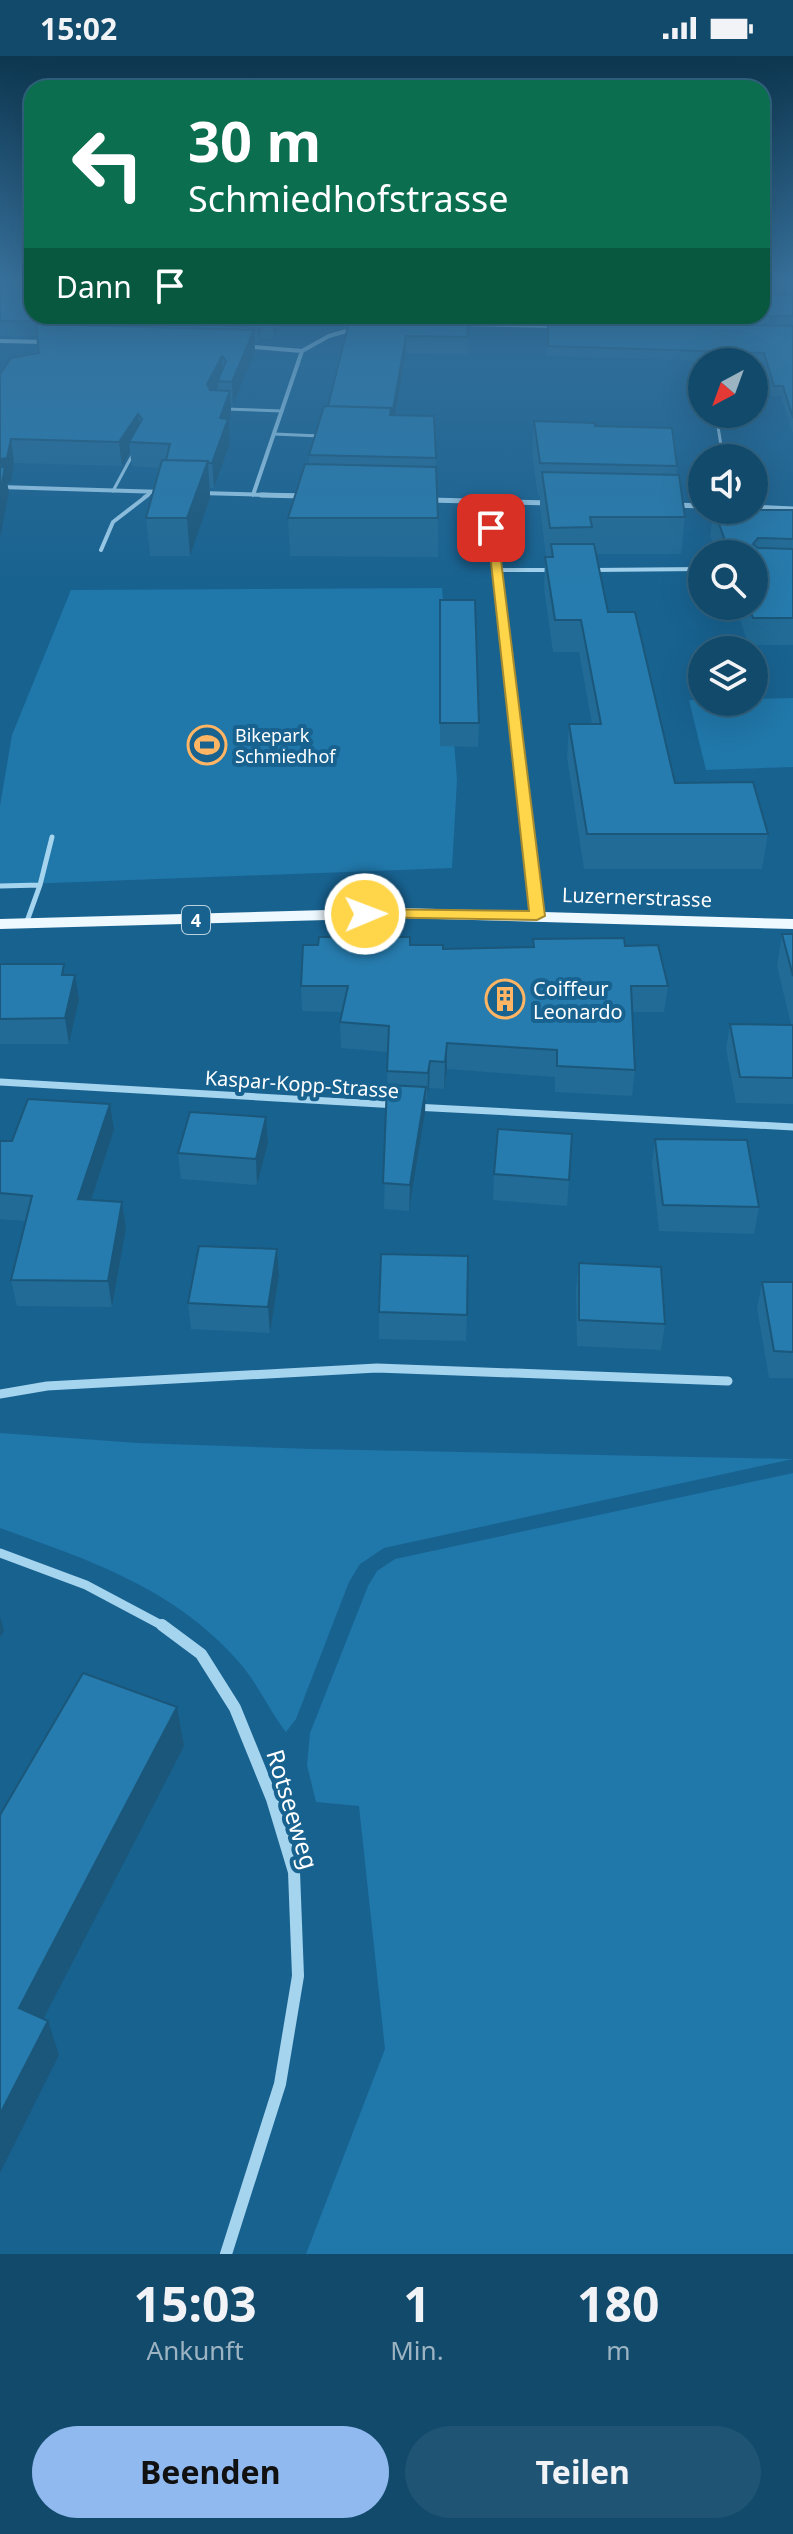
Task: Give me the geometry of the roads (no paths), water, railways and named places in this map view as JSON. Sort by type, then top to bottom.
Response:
[{"type":"main road","name":"Luzernerstrasse","points":[[0,924],[400,913],[793,924]]},
{"type":"street","points":[[253,495],[291,383]]},
{"type":"street","points":[[0,487],[166,492]]},
{"type":"street","points":[[193,493],[316,497]]},
{"type":"street","points":[[427,500],[559,503]]},
{"type":"street","points":[[488,502],[537,916]]},
{"type":"street","points":[[670,505],[688,506]]},
{"type":"street","points":[[768,508],[793,509]]},
{"type":"street","name":"Kaspar-Kopp-Strasse","points":[[0,1082],[793,1127]]},
{"type":"street","points":[[0,1394],[47,1386],[377,1368],[728,1381]]},
{"type":"street","name":"Rotseeweg","points":[[0,1553],[100,1591],[153,1618],[201,1654],[235,1708],[272,1799],[294,1872],[298,1976],[280,2084],[226,2254]]},
{"type":"lane","points":[[213,409],[282,411]]},
{"type":"lane","points":[[274,434],[333,436]]},
{"type":"lane","points":[[113,491],[140,442]]},
{"type":"lane","points":[[101,550],[103,538],[118,515],[152,492]]},
{"type":"lane","points":[[588,570],[688,569]]},
{"type":"lane","points":[[496,570],[556,570]]},
{"type":"lane","points":[[26,924],[52,837]]},
{"type":"lane","points":[[0,886],[40,885]]},
{"type":"place","name":"Bikepark Schmiedhof","points":[[207,745]]},
{"type":"place","name":"Coiffeur Leonardo","points":[[505,999]]}]
